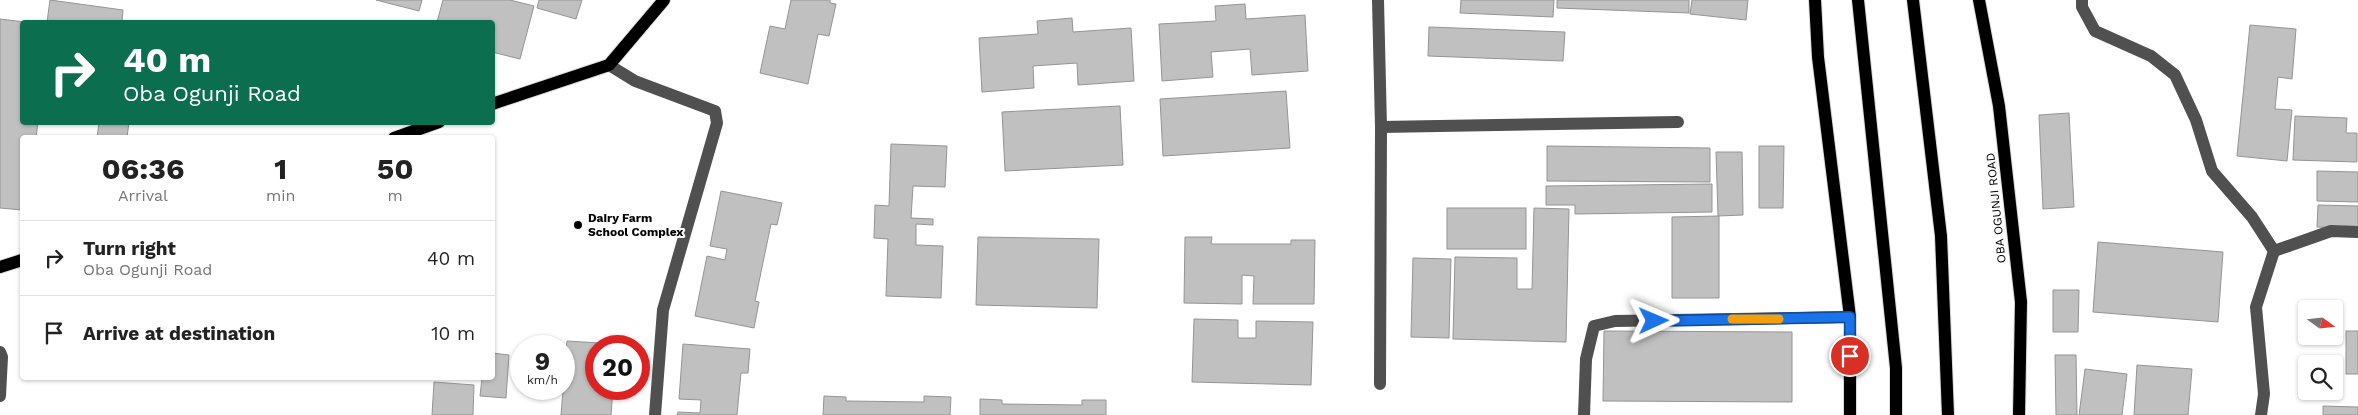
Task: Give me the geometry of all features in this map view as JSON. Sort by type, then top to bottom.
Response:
[{"type":"main road","points":[[495,103],[609,65],[664,0]]},
{"type":"main road","points":[[1815,0],[1818,57],[1850,317],[1850,415]]},
{"type":"main road","points":[[1858,0],[1896,368],[1896,415]]},
{"type":"main road","points":[[1913,0],[1941,236],[1948,415]]},
{"type":"main road","name":"OBA OGUNJI ROAD","points":[[1979,0],[1999,106],[2020,302],[2019,415]]},
{"type":"main road","points":[[402,135],[431,125]]},
{"type":"main road","points":[[0,267],[20,261]]},
{"type":"street","points":[[1378,0],[1381,127],[1380,384]]},
{"type":"street","points":[[2082,0],[2082,7],[2095,31],[2151,56],[2175,75],[2196,120],[2212,171],[2252,217],[2274,251]]},
{"type":"street","points":[[609,65],[634,81],[715,111],[717,123],[663,310],[655,415]]},
{"type":"street","points":[[1381,127],[1678,122]]},
{"type":"street","points":[[2274,251],[2331,231],[2358,232]]},
{"type":"street","points":[[2261,415],[2264,394],[2256,307],[2274,251]]},
{"type":"street","points":[[1584,415],[1586,359],[1594,326],[1615,322],[1850,317]]},
{"type":"street","points":[[0,352],[2,357],[0,396]]},
{"type":"building","points":[[50,0],[123,10],[122,20],[47,20]]},
{"type":"building","points":[[376,0],[422,0],[419,11]]},
{"type":"building","points":[[443,0],[510,0],[534,6],[520,59],[495,53],[495,20],[438,20]]},
{"type":"building","points":[[539,0],[582,0],[576,19],[537,8]]},
{"type":"building","points":[[791,0],[830,0],[830,3],[836,4],[829,36],[818,34],[808,84],[760,73],[770,26],[785,29]]},
{"type":"building","points":[[1461,0],[1554,0],[1553,17],[1460,13]]},
{"type":"building","points":[[1557,0],[1689,0],[1689,13],[1557,8]]},
{"type":"building","points":[[1692,0],[1748,0],[1746,20],[1690,14]]},
{"type":"building","points":[[1245,4],[1246,19],[1305,15],[1308,71],[1252,75],[1250,49],[1211,52],[1213,77],[1162,81],[1159,24],[1216,21],[1215,6]]},
{"type":"building","points":[[1072,18],[1073,32],[1131,28],[1134,81],[1078,85],[1077,63],[1033,66],[1034,88],[982,92],[979,38],[1038,34],[1037,21]]},
{"type":"building","points":[[0,19],[20,21],[20,125],[38,125],[36,135],[20,135],[20,210],[0,208]]},
{"type":"building","points":[[2250,25],[2296,29],[2292,79],[2278,77],[2275,109],[2292,110],[2287,161],[2237,156]]},
{"type":"building","points":[[1429,27],[1565,32],[1563,61],[1428,56]]},
{"type":"building","points":[[1286,91],[1290,148],[1163,156],[1160,99]]},
{"type":"building","points":[[1120,106],[1123,165],[1005,171],[1002,112]]},
{"type":"building","points":[[2069,113],[2074,207],[2043,209],[2039,115]]},
{"type":"building","points":[[2295,116],[2347,118],[2346,133],[2357,133],[2357,162],[2293,160]]},
{"type":"building","points":[[99,125],[129,125],[127,135],[97,135]]},
{"type":"building","points":[[891,144],[947,146],[945,187],[913,186],[911,218],[933,219],[933,225],[916,224],[916,245],[943,246],[941,298],[886,296],[888,239],[874,238],[875,205],[889,206]]},
{"type":"building","points":[[1547,146],[1710,148],[1710,182],[1547,181]]},
{"type":"building","points":[[1759,146],[1784,146],[1783,208],[1759,208]]},
{"type":"building","points":[[1716,152],[1742,152],[1743,215],[1718,216]]},
{"type":"building","points":[[2317,171],[2358,172],[2358,202],[2317,201]]},
{"type":"building","points":[[1712,184],[1712,212],[1575,214],[1575,205],[1546,205],[1546,186]]},
{"type":"building","points":[[721,191],[782,203],[777,225],[771,224],[755,301],[759,302],[754,328],[695,316],[707,256],[725,260],[727,249],[710,246]]},
{"type":"building","points":[[2318,205],[2358,206],[2358,229],[2317,227]]},
{"type":"building","points":[[1447,208],[1526,208],[1526,249],[1447,249]]},
{"type":"building","points":[[1534,208],[1569,209],[1566,342],[1453,339],[1455,257],[1517,258],[1517,289],[1532,289]]},
{"type":"building","points":[[1719,216],[1719,298],[1672,298],[1672,217]]},
{"type":"building","points":[[978,237],[1099,239],[1097,308],[976,305]]},
{"type":"building","points":[[1185,237],[1212,237],[1211,244],[1291,244],[1291,240],[1315,240],[1314,304],[1253,304],[1254,276],[1242,275],[1242,304],[1184,303]]},
{"type":"building","points":[[2098,242],[2223,252],[2218,322],[2093,312]]},
{"type":"building","points":[[1413,258],[1451,259],[1449,338],[1411,337]]},
{"type":"building","points":[[2053,290],[2079,290],[2078,332],[2053,332]]},
{"type":"building","points":[[1194,319],[1238,320],[1238,338],[1256,338],[1256,321],[1313,322],[1311,385],[1192,382]]},
{"type":"building","points":[[1604,331],[1792,332],[1792,402],[1603,401]]},
{"type":"building","points":[[2346,331],[2358,331],[2358,374],[2346,374]]},
{"type":"building","points":[[575,341],[585,342],[585,400],[612,400],[611,415],[561,415],[562,400],[575,400]]},
{"type":"building","points":[[683,344],[750,349],[748,373],[741,373],[737,415],[677,415],[678,412],[700,413],[701,400],[679,399]]},
{"type":"building","points":[[495,353],[509,355],[506,398],[480,396],[482,380],[495,380]]},
{"type":"building","points":[[2055,355],[2076,355],[2077,415],[2056,415]]},
{"type":"building","points":[[2137,365],[2192,369],[2188,415],[2134,415]]},
{"type":"building","points":[[2085,369],[2127,374],[2122,415],[2079,415]]},
{"type":"building","points":[[434,382],[474,385],[473,415],[432,415]]},
{"type":"building","points":[[824,396],[846,397],[846,401],[924,402],[924,396],[951,397],[950,415],[823,415]]},
{"type":"building","points":[[980,399],[1002,400],[1002,404],[1082,405],[1082,400],[1106,400],[1106,415],[980,415]]},
{"type":"building","points":[[2323,406],[2358,407],[2358,415],[2323,415]]},
{"type":"slow traffic","points":[[1732,319],[1779,319]]},
{"type":"place","name":"Dairy Farm School Complex","points":[[578,225]]},
{"type":"route","points":[[1654,321],[1850,317],[1850,356]]}]
